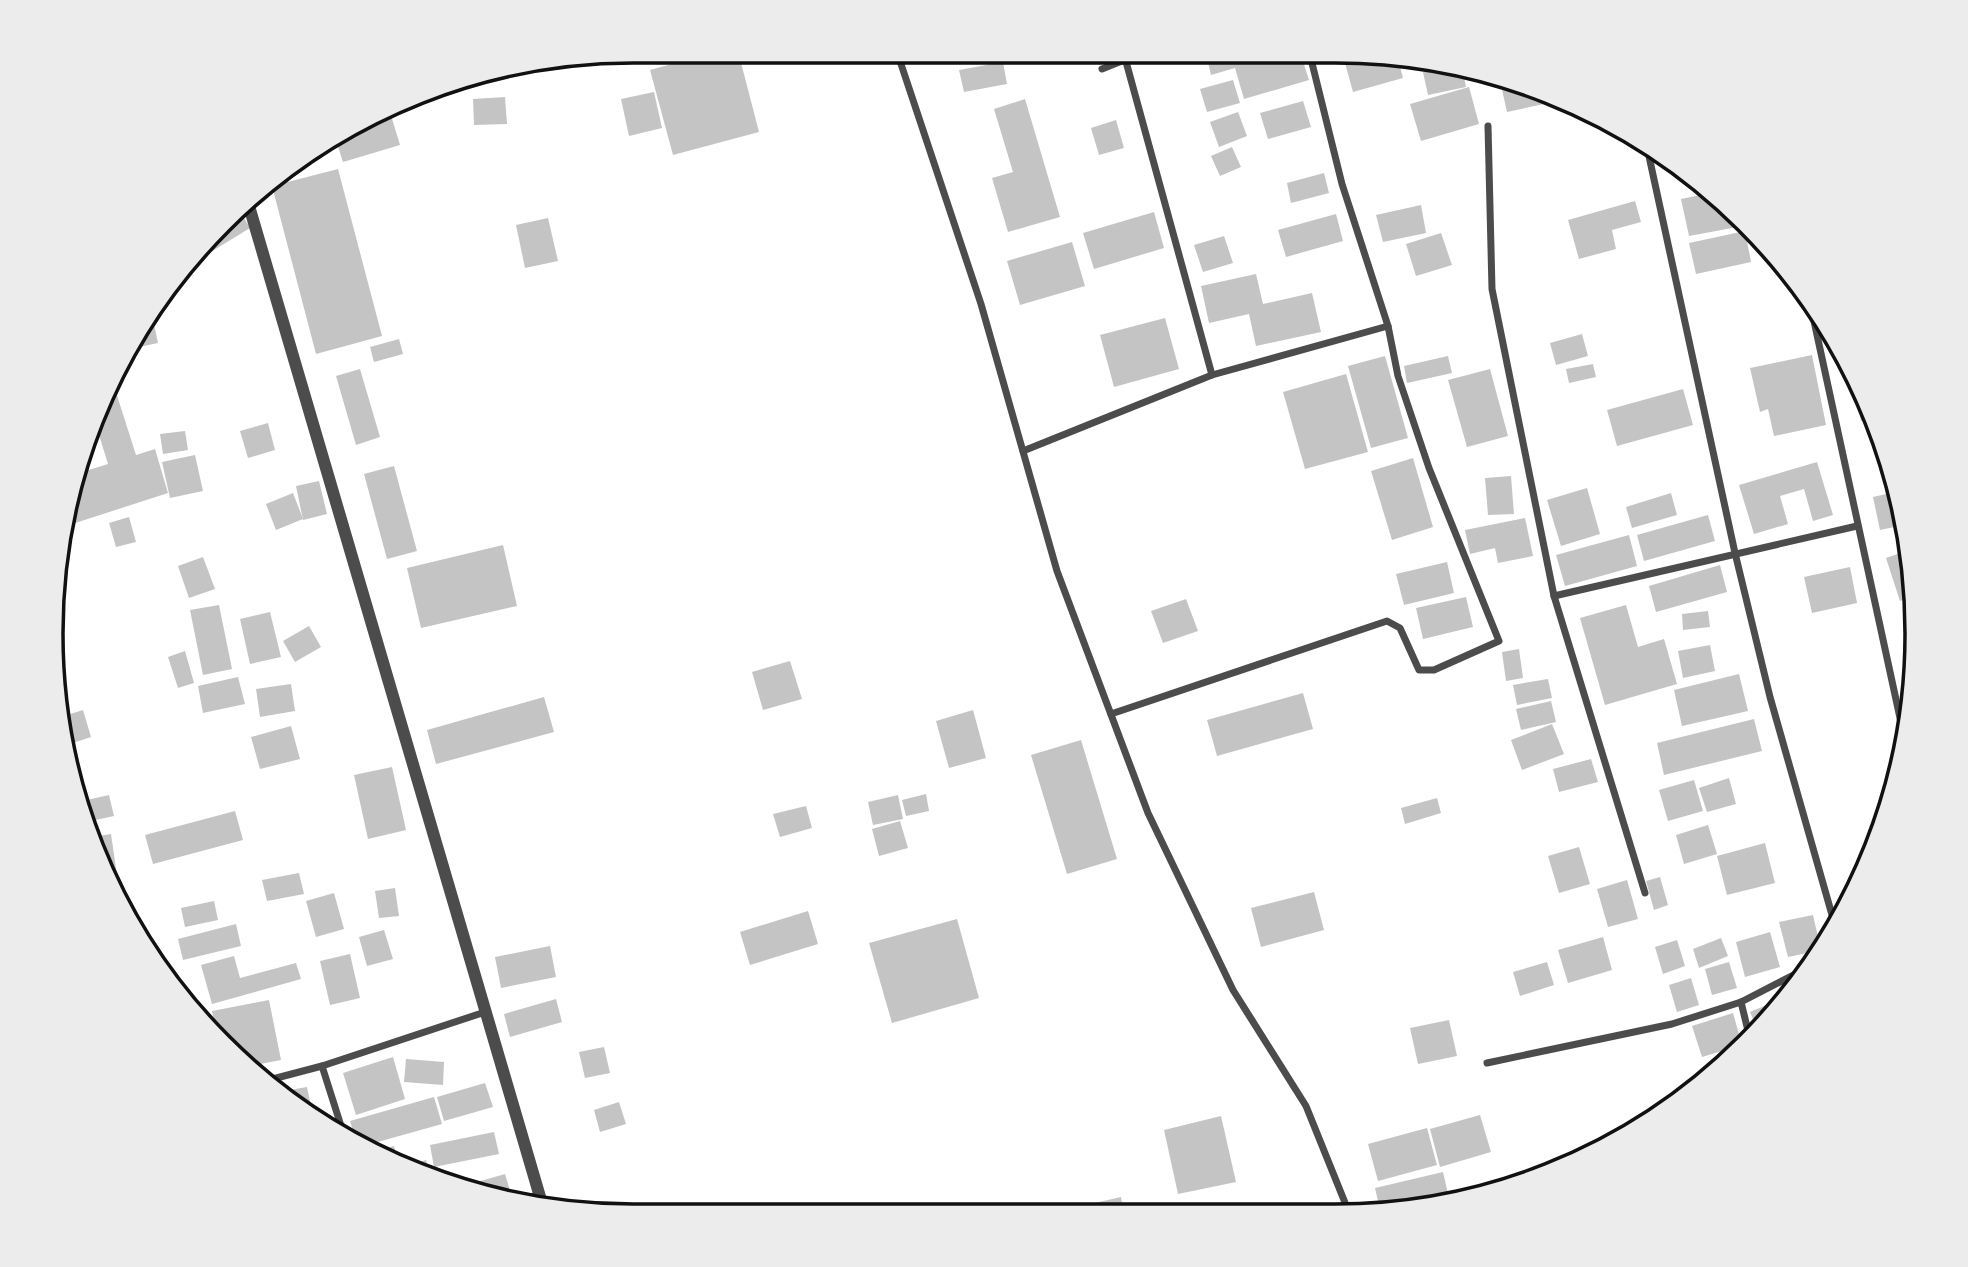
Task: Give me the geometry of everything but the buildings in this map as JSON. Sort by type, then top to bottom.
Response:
[{"type":"street","points":[[901,63],[981,304],[1057,571],[1148,813],[1233,990],[1306,1106],[1345,1204]]},
{"type":"street","points":[[1102,69],[1115,63]]},
{"type":"street","points":[[1126,63],[1212,375]]},
{"type":"street","points":[[1111,714],[1387,621],[1401,628],[1419,670],[1434,670],[1499,641],[1429,468],[1398,376],[1388,326],[1342,184],[1312,63]]},
{"type":"street","points":[[1488,126],[1492,289],[1554,596],[1645,893]]},
{"type":"street","points":[[1649,158],[1735,554],[1770,696],[1831,915]]},
{"type":"street","points":[[250,211],[539,1196]]},
{"type":"street","points":[[1814,324],[1899,714]]},
{"type":"street","points":[[1023,451],[1212,375],[1388,326]]},
{"type":"street","points":[[1554,596],[1857,526]]},
{"type":"street","points":[[1488,1063],[1672,1024],[1741,1002],[1790,977]]},
{"type":"street","points":[[1741,1002],[1747,1027]]},
{"type":"street","points":[[276,1078],[322,1066],[485,1012]]},
{"type":"street","points":[[322,1066],[340,1123]]}]
